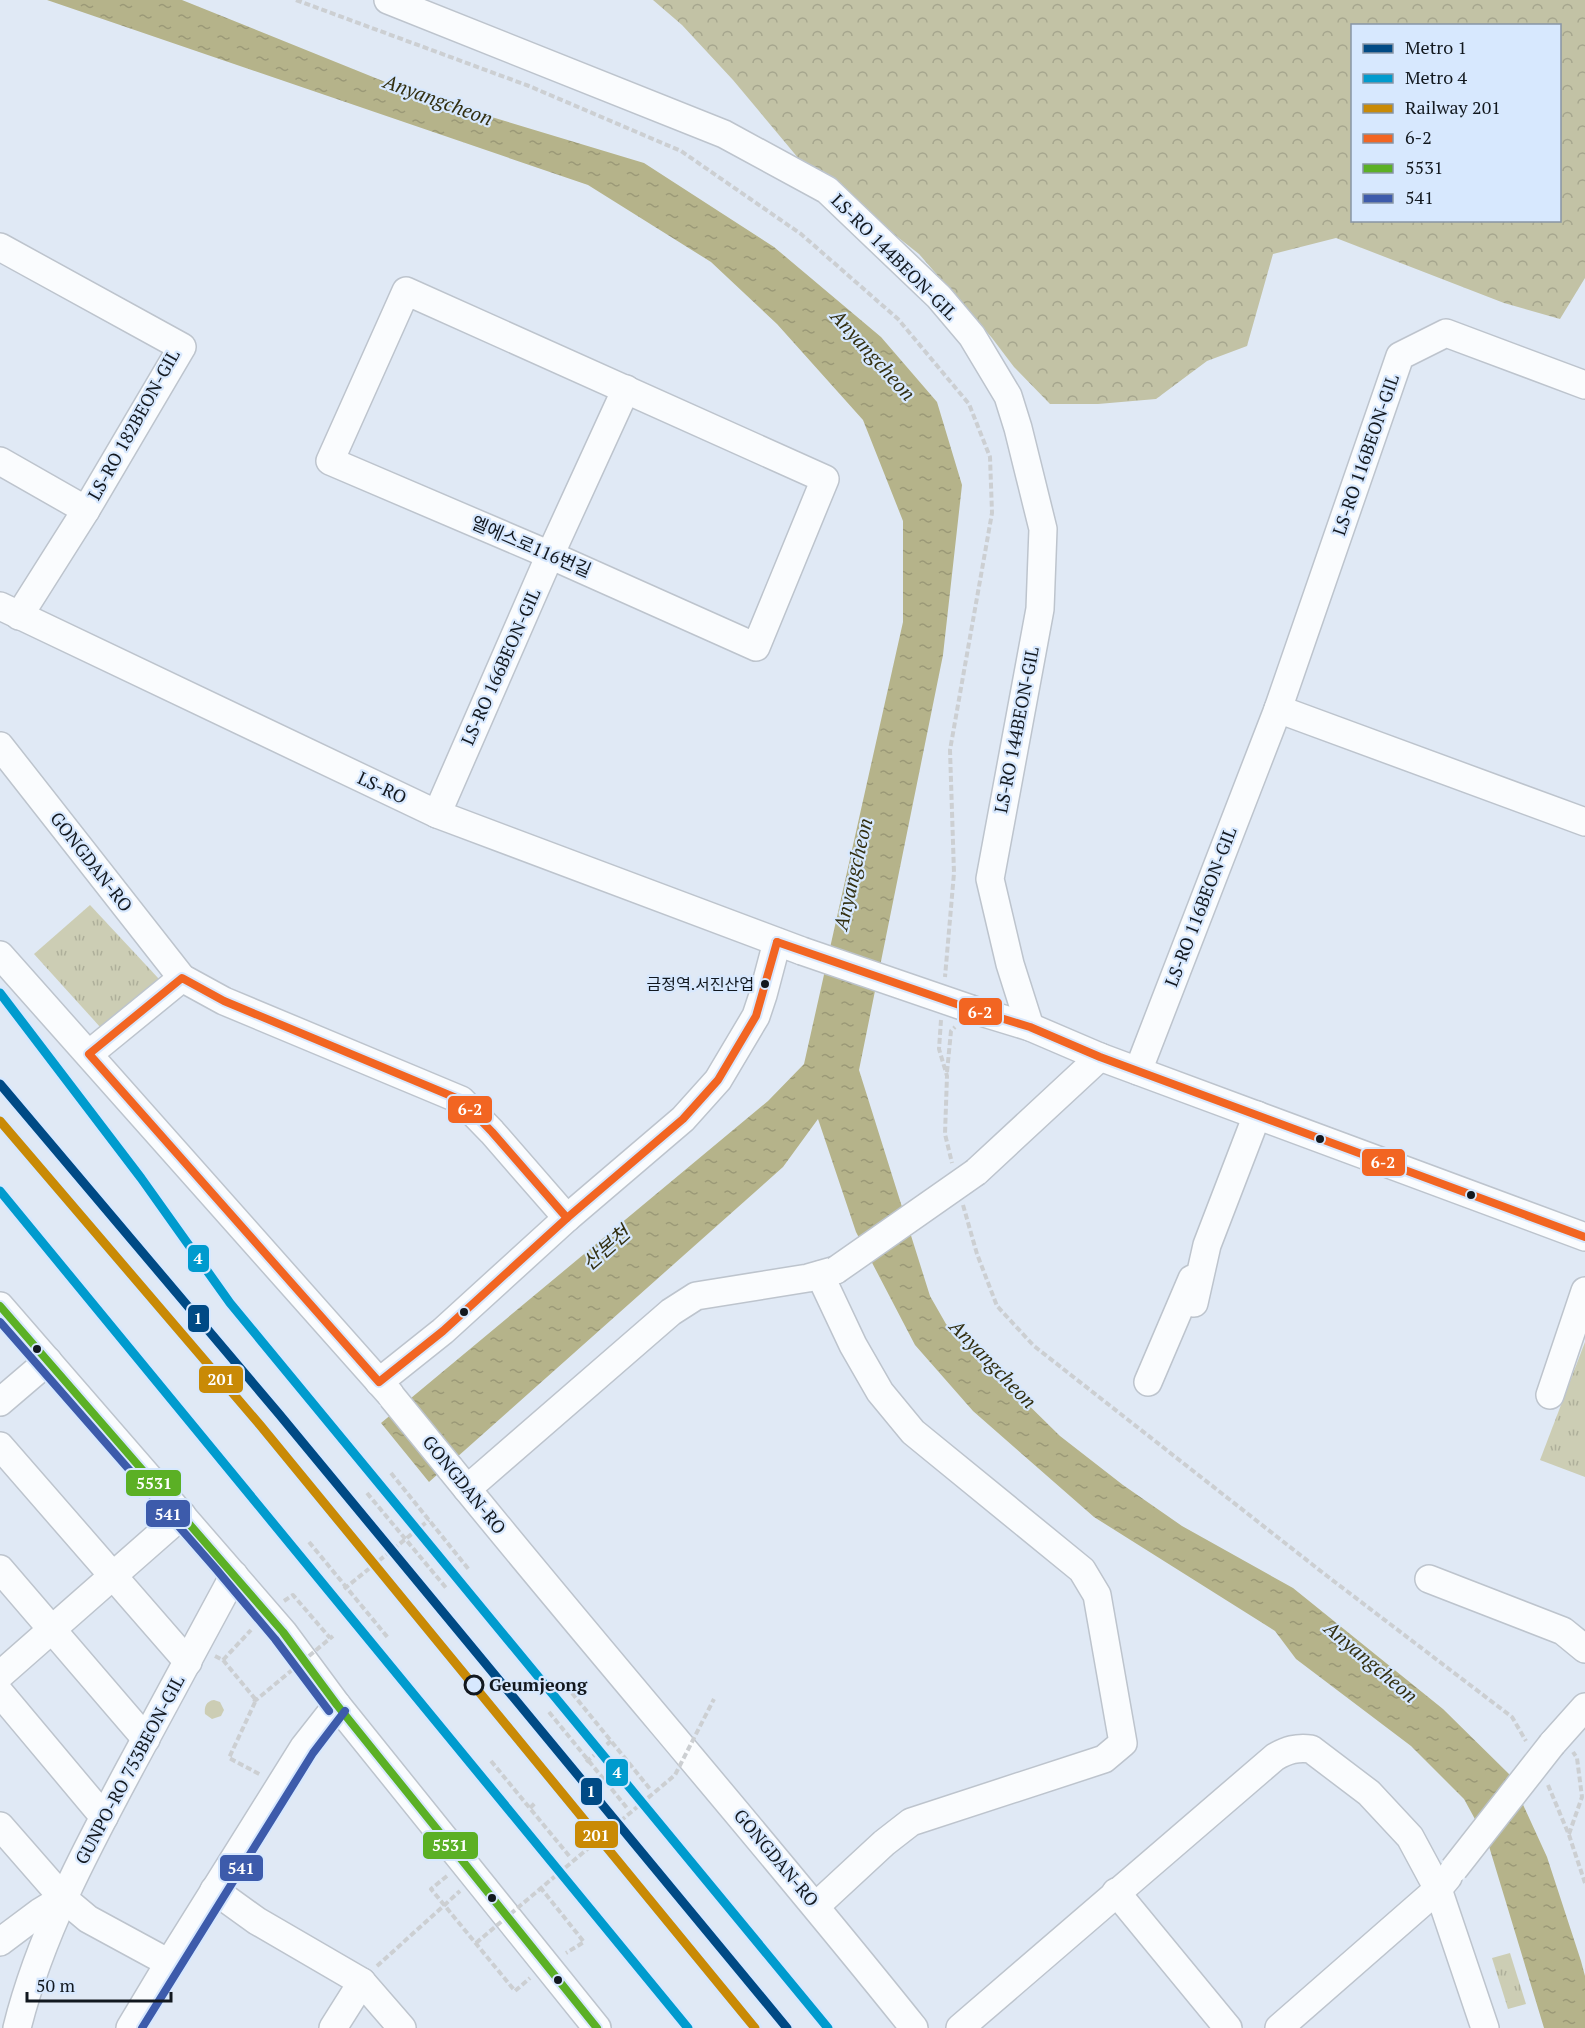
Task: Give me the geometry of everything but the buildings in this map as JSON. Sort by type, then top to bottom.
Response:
[{"type":"street","name":"LS-RO 144BEON-GIL","points":[[388,0],[724,134],[826,190],[939,297],[972,336],[1008,396],[1043,529],[1040,609],[990,879],[1010,964],[1029,1027]]},
{"type":"street","name":"LS-RO 182BEON-GIL","points":[[0,247],[182,347],[86,510],[9,611]]},
{"type":"street","name":"엘에스로116번길","points":[[406,291],[626,389],[825,480],[756,647],[550,555],[330,461],[406,291]]},
{"type":"street","name":"LS-RO 116BEON-GIL","points":[[1138,1071],[1278,709],[1400,356],[1446,333],[1585,385]]},
{"type":"street","name":"LS-RO 166BEON-GIL","points":[[437,814],[550,555],[626,389]]},
{"type":"street","points":[[0,461],[86,510]]},
{"type":"street","name":"LS-RO","points":[[9,611],[437,814],[777,942],[971,1009]]},
{"type":"street","points":[[1278,709],[1585,822]]},
{"type":"street","name":"GONGDAN-RO","points":[[0,746],[182,978]]},
{"type":"street","points":[[385,1389],[443,1331],[567,1218],[683,1119],[718,1080],[756,1016],[777,942]]},
{"type":"street","name":"GONGDAN-RO","points":[[0,956],[385,1389],[645,1704],[816,1906],[914,2028]]},
{"type":"street","points":[[89,1054],[182,978],[224,1001],[460,1100],[492,1132],[567,1218]]},
{"type":"street","points":[[971,1009],[1029,1027],[1100,1057],[1585,1237]]},
{"type":"street","points":[[467,1489],[671,1312],[696,1296],[828,1273],[976,1172],[1100,1057]]},
{"type":"street","points":[[1148,1382],[1207,1245],[1257,1115]]},
{"type":"street","points":[[1194,1303],[1207,1245]]},
{"type":"street","points":[[816,1906],[910,1822],[1104,1760],[1123,1743],[1097,1595],[1082,1570],[913,1432],[875,1382],[853,1345],[828,1273]]},
{"type":"street","points":[[1550,1395],[1585,1291]]},
{"type":"street","points":[[0,1306],[275,1623],[337,1705],[597,2028]]},
{"type":"street","points":[[0,1402],[48,1361]]},
{"type":"street","points":[[0,1446],[113,1575],[192,1654]]},
{"type":"street","points":[[0,1675],[182,1515]]},
{"type":"street","points":[[0,1569],[146,1739]]},
{"type":"street","name":"GUNPO-RO 753BEON-GIL","points":[[17,2028],[24,2001],[63,1898],[192,1654],[229,1569]]},
{"type":"street","points":[[1429,1579],[1563,1631],[1585,1649]]},
{"type":"street","points":[[0,1693],[104,1817]]},
{"type":"street","points":[[130,2028],[303,1747],[337,1705]]},
{"type":"street","points":[[1279,2028],[1446,1879],[1572,1727]]},
{"type":"street","points":[[960,2028],[1275,1757],[1287,1750],[1301,1747],[1311,1749],[1369,1793],[1446,1879],[1485,2028]]},
{"type":"street","points":[[0,1826],[63,1898],[88,1919],[169,1963]]},
{"type":"street","points":[[214,1890],[257,1921],[362,1982],[402,2028]]},
{"type":"street","points":[[1116,1892],[1228,2028]]},
{"type":"street","points":[[0,1942],[63,1898]]},
{"type":"street","points":[[333,2028],[362,1982]]},
{"type":"path","points":[[947,1076],[951,1031],[971,1009]]},
{"type":"path","points":[[391,1473],[470,1570]]},
{"type":"path","points":[[367,1493],[447,1589]]},
{"type":"path","points":[[345,1588],[429,1520]]},
{"type":"path","points":[[309,1542],[389,1639]]},
{"type":"path","points":[[223,1660],[275,1623],[293,1595],[331,1637],[255,1700],[229,1758],[280,1785]]},
{"type":"path","points":[[192,1654],[223,1660],[255,1700]]},
{"type":"path","points":[[572,1693],[650,1789]]},
{"type":"path","points":[[476,1943],[675,1775],[714,1699]]},
{"type":"path","points":[[549,1712],[627,1808]]},
{"type":"path","points":[[1569,1835],[1582,1797],[1572,1727]]},
{"type":"path","points":[[587,1761],[611,1741]]},
{"type":"path","points":[[491,1761],[570,1857]]},
{"type":"path","points":[[530,1808],[536,1802]]},
{"type":"path","points":[[592,1825],[602,1836]]},
{"type":"path","points":[[469,1870],[431,1889],[515,1991],[546,1965],[584,1942],[540,1887]]},
{"type":"path","points":[[362,1982],[469,1870]]},
{"type":"green space","points":[[653,0],[1585,0],[1585,278],[1560,319],[1504,303],[1336,238],[1273,254],[1247,346],[1207,361],[1156,399],[1098,404],[1050,404],[1014,367],[992,338],[919,254],[799,159],[733,80],[682,25]]},
{"type":"green space","points":[[90,905],[159,979],[101,1028],[34,954]]},
{"type":"green space","points":[[1585,1342],[1585,1477],[1540,1460]]},
{"type":"green space","points":[[214,1700],[220,1702],[224,1710],[221,1716],[212,1719],[205,1714],[205,1709],[207,1703]]},
{"type":"green space","points":[[1510,1953],[1526,2004],[1508,2009],[1492,1958]]},
{"type":"water","points":[[47,0],[182,0],[415,94],[644,163],[774,247],[881,337],[937,402],[962,485],[943,655],[859,1070],[930,1296],[946,1324],[1060,1436],[1123,1485],[1182,1526],[1293,1588],[1443,1709],[1509,1774],[1547,1857],[1581,1961],[1585,1976],[1585,2028],[1544,2028],[1488,1843],[1464,1799],[1411,1746],[1296,1659],[1275,1631],[1094,1517],[973,1411],[915,1345],[856,1232],[818,1119],[783,1167],[429,1482],[381,1423],[768,1101],[804,1064],[903,622],[903,521],[863,420],[777,324],[711,262],[588,185]]},
{"type":"metro line","name":"4","points":[[0,993],[141,1178],[230,1303],[828,2028]]},
{"type":"metro line","name":"1","points":[[0,1084],[279,1414],[787,2028]]},
{"type":"metro line","name":"4","points":[[0,1191],[688,2028]]},
{"type":"rail line","name":"201","points":[[0,1121],[260,1425],[755,2028]]},
{"type":"transit line","name":"6-2","points":[[777,942],[1030,1027],[1100,1057],[1585,1237]]},
{"type":"transit line","name":"6-2","points":[[567,1218],[683,1119],[718,1080],[756,1016],[777,942]]},
{"type":"transit line","name":"6-2","points":[[182,978],[224,1001],[461,1100],[567,1218],[443,1331],[379,1382],[89,1054],[182,978]]},
{"type":"transit line","name":"5531","points":[[0,1306],[283,1632],[337,1705],[597,2028]]},
{"type":"transit line","name":"541","points":[[0,1322],[216,1569],[275,1639],[329,1711]]},
{"type":"transit line","name":"541","points":[[142,2028],[313,1753],[345,1711]]},
{"type":"place","name":"금정역.서진산업","points":[[765,984]]},
{"type":"place","name":"Geumjeong","points":[[474,1685]]},
{"type":"water label","name":"Anyangcheon","points":[[438,100]]},
{"type":"water label","name":"Anyangcheon","points":[[873,355]]},
{"type":"water label","name":"Anyangcheon","points":[[853,874]]},
{"type":"water label","name":"산본천","points":[[606,1248]]},
{"type":"water label","name":"Anyangcheon","points":[[993,1364]]},
{"type":"water label","name":"Anyangcheon","points":[[1371,1662]]}]
